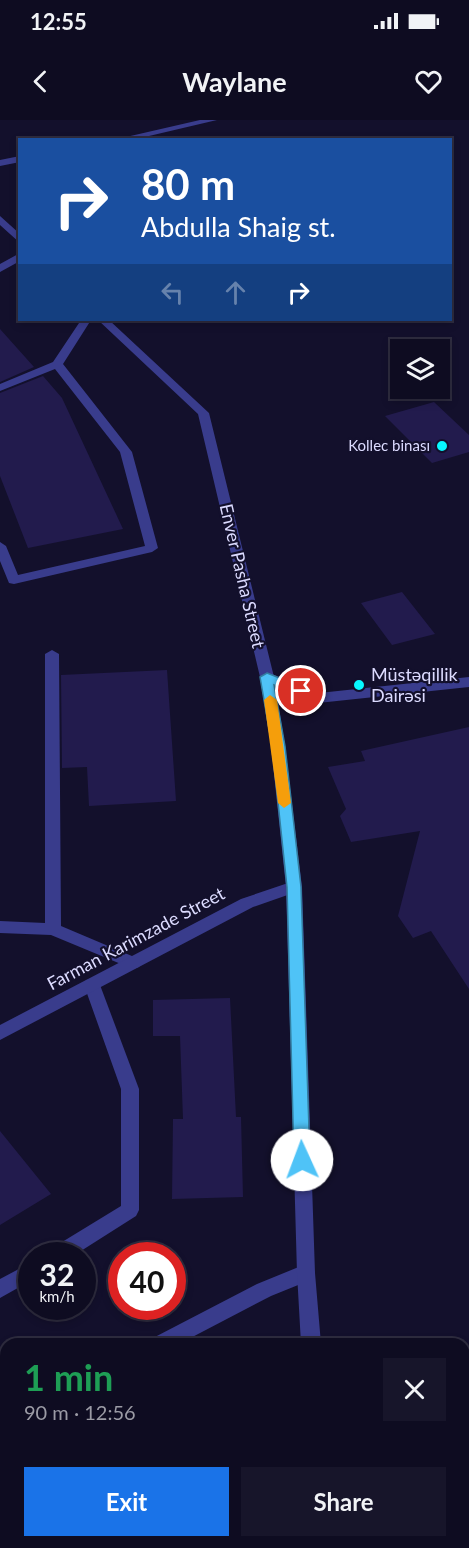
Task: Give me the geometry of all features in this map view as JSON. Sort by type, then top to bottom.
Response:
[{"type":"street","points":[[127,138],[213,120]]},
{"type":"street","points":[[0,163],[18,159]]},
{"type":"street","points":[[0,219],[18,238]]},
{"type":"street","points":[[0,269],[18,257]]},
{"type":"street","points":[[0,388],[57,364],[85,321]]},
{"type":"street","name":"Enver Pasha Street","points":[[103,321],[203,413],[267,677],[278,746],[294,887],[306,1273],[311,1338]]},
{"type":"street","points":[[0,546],[14,580],[152,548],[126,452],[57,364]]},
{"type":"street","points":[[52,654],[52,929]]},
{"type":"street","points":[[267,677],[318,698],[469,682]]},
{"type":"street","name":"Farman Karimzade Street","points":[[0,1033],[247,903],[294,887]]},
{"type":"street","points":[[0,927],[52,929],[133,963]]},
{"type":"street","points":[[79,1242],[130,1210],[130,1089],[92,985]]},
{"type":"street","points":[[172,1338],[264,1290],[306,1273]]},
{"type":"street","points":[[0,1289],[18,1278]]},
{"type":"building","points":[[0,329],[34,367],[0,382]]},
{"type":"building","points":[[43,376],[62,398],[123,529],[28,548],[0,476],[0,393]]},
{"type":"building","name":"Kollec binası","points":[[434,402],[469,435],[469,452],[432,463],[385,416]]},
{"type":"building","points":[[402,592],[435,634],[392,645],[361,603]]},
{"type":"building","points":[[167,670],[176,801],[89,806],[87,767],[62,768],[61,675]]},
{"type":"building","points":[[469,727],[469,989],[431,931],[413,938],[398,916],[420,831],[351,842],[340,816],[346,809],[328,767],[365,761],[361,751]]},
{"type":"building","points":[[230,998],[236,1117],[241,1117],[243,1197],[172,1199],[173,1119],[183,1119],[180,1036],[153,1036],[153,1000]]},
{"type":"building","points":[[0,1131],[51,1194],[0,1225]]},
{"type":"slow traffic","points":[[270,700],[284,803]]},
{"type":"place","name":"Kollec binası","points":[[442,446]]},
{"type":"place","name":"Müstəqillik Dairəsi","points":[[359,685]]},
{"type":"route","points":[[301,691],[267,677],[278,746],[294,887],[302,1160]]}]
